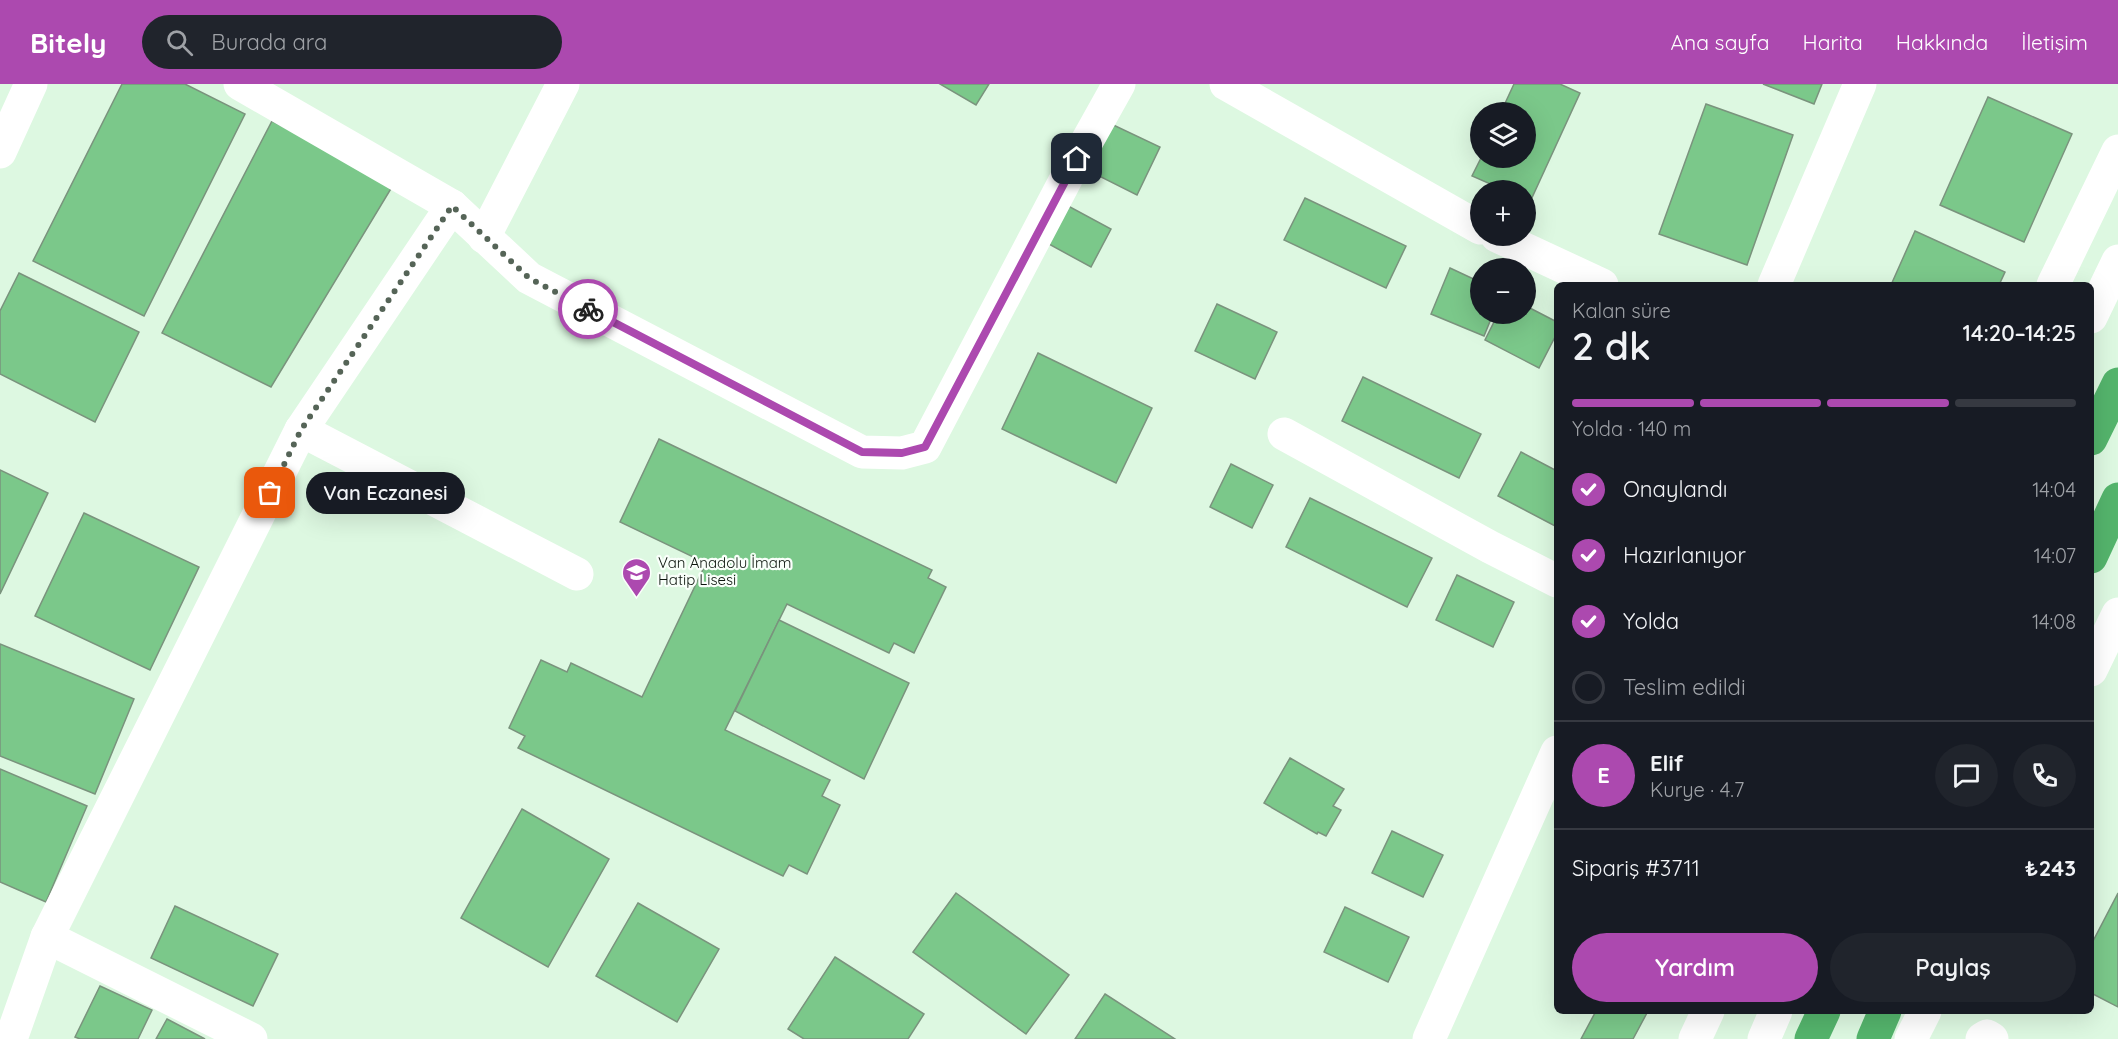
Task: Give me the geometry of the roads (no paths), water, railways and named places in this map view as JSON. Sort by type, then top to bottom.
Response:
[{"type":"highway","points":[[2094,433],[2118,384]]},
{"type":"highway","points":[[2094,551],[2118,499]]},
{"type":"highway","points":[[1811,1039],[1823,1014]]},
{"type":"highway","points":[[1873,1039],[1885,1014]]},
{"type":"street","points":[[0,152],[31,84]]},
{"type":"street","points":[[240,84],[452,206],[529,278],[862,452],[902,453],[925,447],[1067,177],[1119,84]]},
{"type":"street","points":[[484,237],[563,84]]},
{"type":"street","points":[[1226,84],[1470,222]]},
{"type":"street","points":[[1775,282],[1860,84]]},
{"type":"street","points":[[2054,282],[2118,151]]},
{"type":"street","points":[[11,1039],[47,937],[301,430],[452,206]]},
{"type":"street","points":[[1518,246],[1596,282]]},
{"type":"street","points":[[2094,311],[2118,261]]},
{"type":"street","points":[[301,430],[577,574]]},
{"type":"street","points":[[1284,434],[1554,579]]},
{"type":"street","points":[[2094,664],[2118,614]]},
{"type":"street","points":[[1433,1038],[1554,759]]},
{"type":"street","points":[[47,937],[250,1039]]},
{"type":"street","points":[[1695,1039],[1707,1014]]},
{"type":"street","points":[[1764,1039],[1775,1014]]},
{"type":"street","points":[[1911,1039],[1924,1014]]},
{"type":"street","points":[[1982,1039],[1986,1036],[1992,1039]]},
{"type":"place","name":"Van Eczanesi","points":[[270,493]]},
{"type":"place","name":"Van Anadolu İmam Hatip Lisesi","points":[[637,598]]}]
